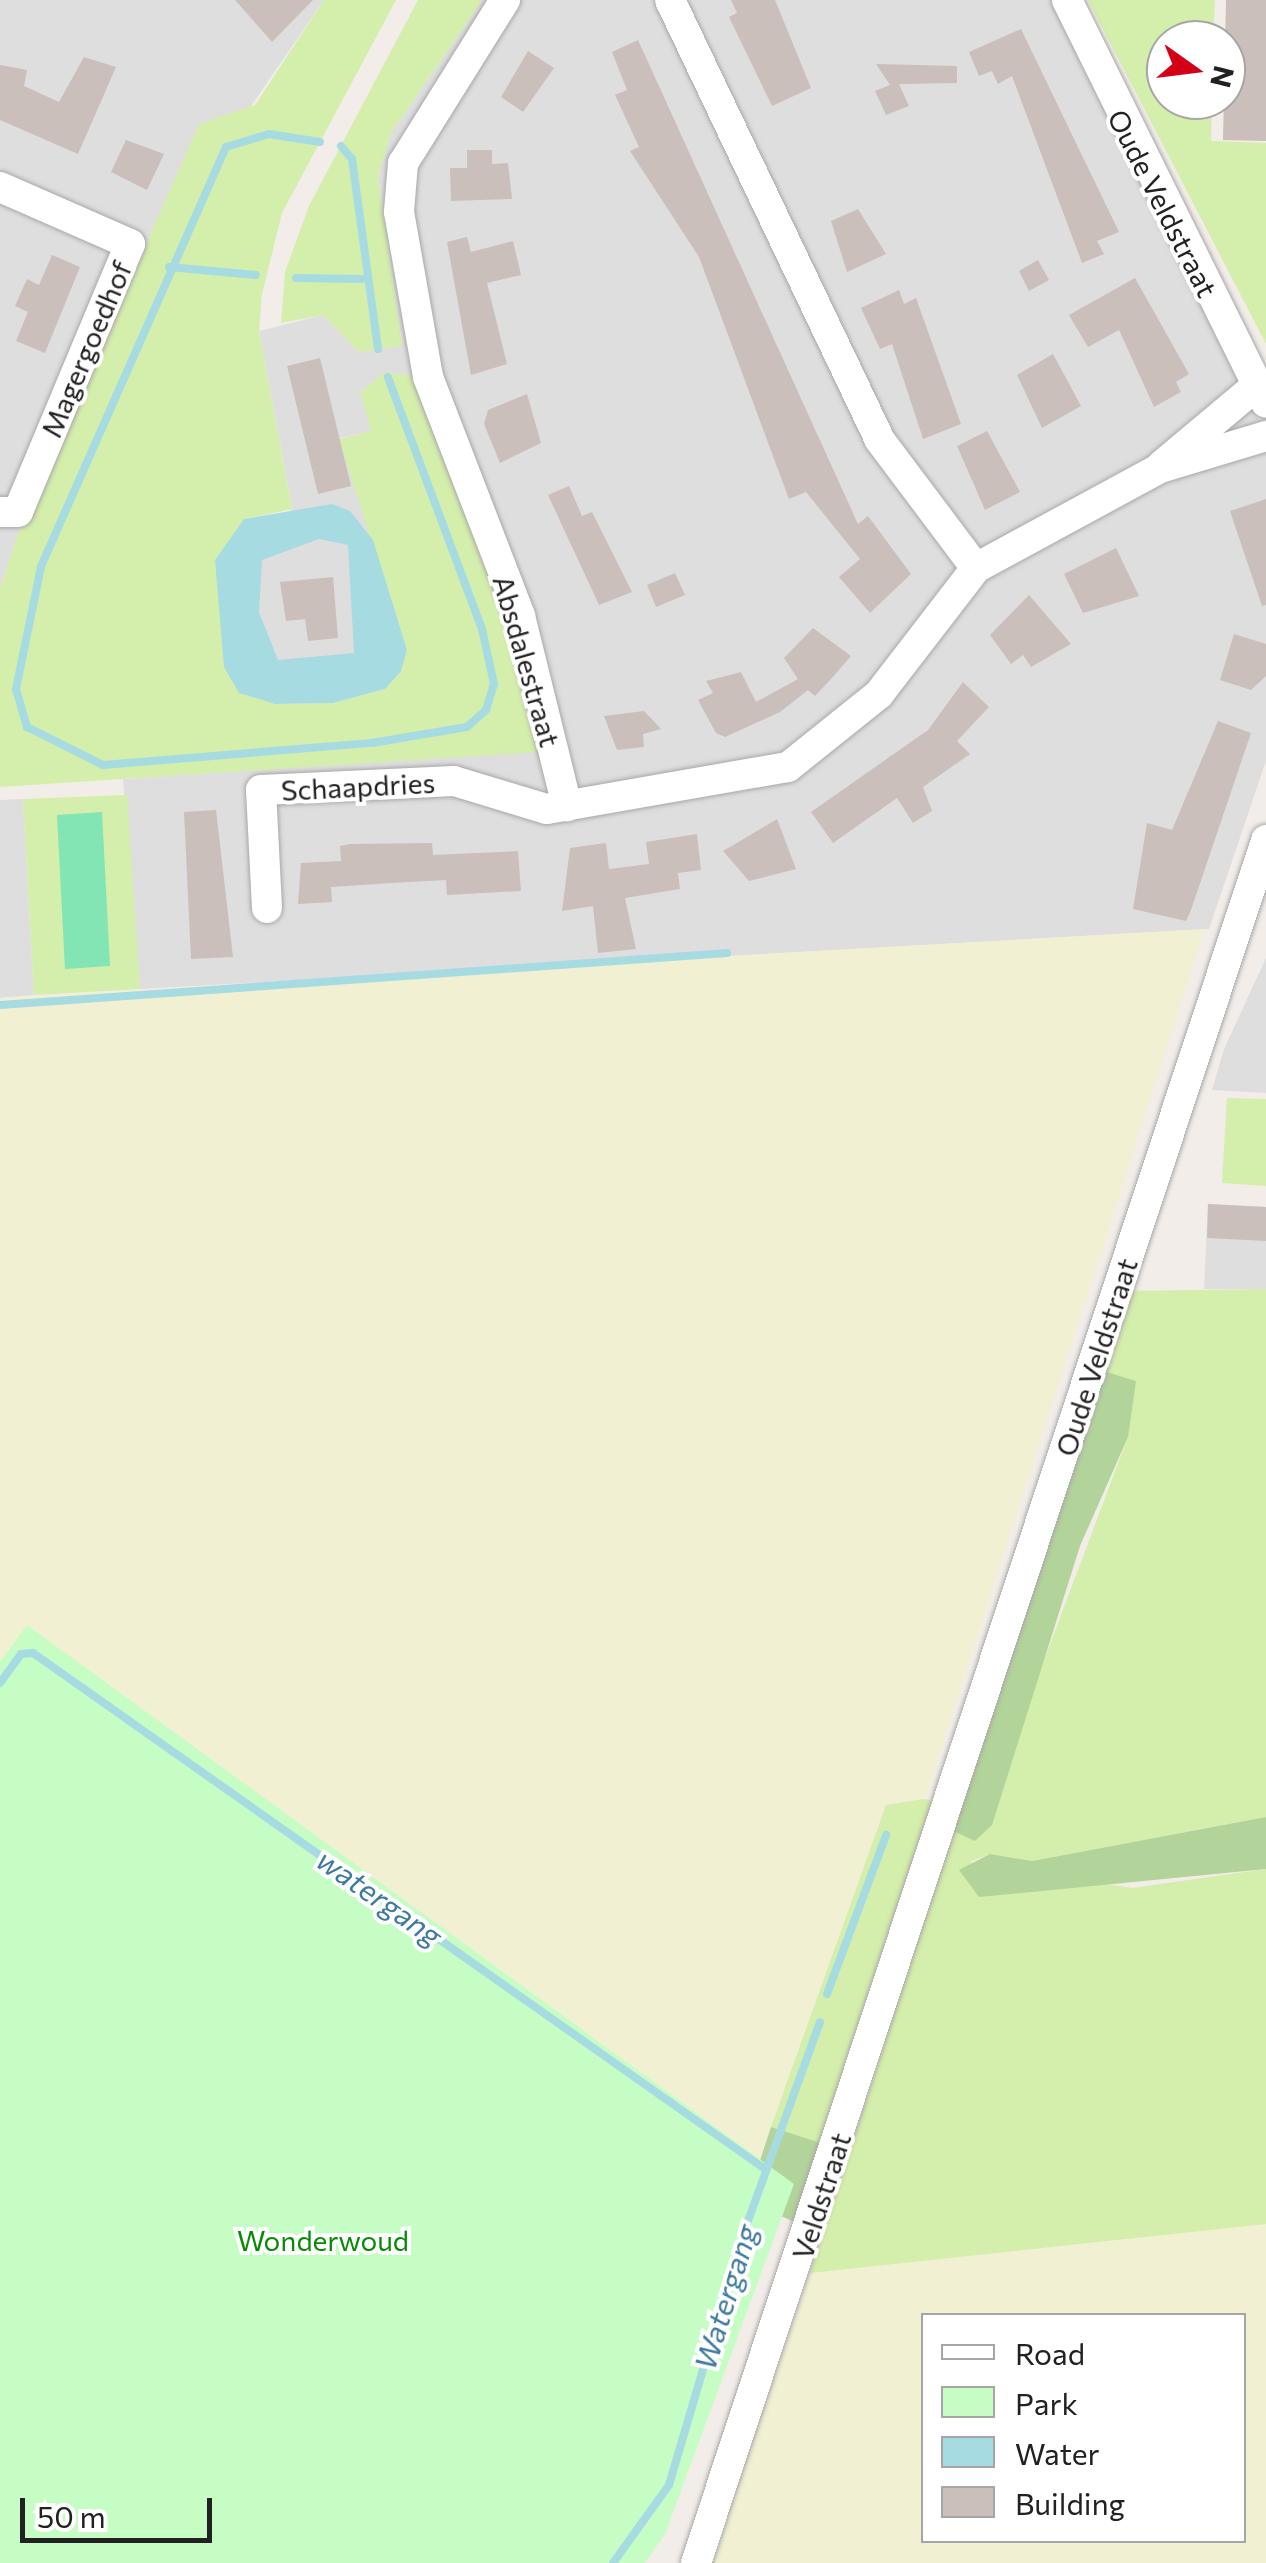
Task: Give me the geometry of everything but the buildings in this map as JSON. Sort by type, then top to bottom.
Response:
[{"type":"street","name":"Absdalestraat","points":[[505,0],[403,163],[399,212],[428,377],[520,616],[567,806]]},
{"type":"street","points":[[670,0],[879,439],[976,568]]},
{"type":"street","name":"Oude Veldstraat","points":[[1067,0],[1261,394]]},
{"type":"street","name":"Magergoedhof","points":[[0,188],[130,244],[18,512],[0,512]]},
{"type":"street","points":[[567,806],[788,767],[879,694],[976,568],[1160,468],[1261,394]]},
{"type":"street","points":[[1160,468],[1266,436]]},
{"type":"street","name":"Schaapdries","points":[[267,908],[261,790],[454,782],[548,809],[567,806]]},
{"type":"street","name":"Oude Veldstraat","points":[[944,1829],[1259,872],[1266,840]]},
{"type":"street","name":"Veldstraat","points":[[696,2563],[944,1829]]},
{"type":"shaded area","points":[[0,0],[324,0],[249,109],[16,539],[0,588]]},
{"type":"shaded area","points":[[482,0],[1055,0],[1266,435],[1266,761],[1209,929],[140,989],[123,779],[538,751],[413,375],[383,373],[360,393],[372,431],[340,438],[407,650],[333,703],[217,613],[292,508],[259,331],[323,315],[359,352],[402,345],[378,176],[391,133]]},
{"type":"shaded area","points":[[23,799],[34,995],[0,998],[0,800]]},
{"type":"shaded area","points":[[1266,958],[1266,1093],[1212,1090],[1224,1049]]},
{"type":"shaded area","points":[[1208,1204],[1266,1207],[1266,1289],[1204,1289]]},
{"type":"green space","points":[[324,0],[396,0],[282,213],[262,294],[259,331],[292,509],[244,519],[239,693],[276,704],[333,703],[385,689],[406,650],[339,439],[371,431],[360,393],[383,373],[414,375],[517,638],[538,752],[0,787],[0,588],[16,539],[199,124],[255,105]]},
{"type":"green space","points":[[418,0],[482,0],[391,133],[378,176],[402,346],[359,352],[323,315],[281,323],[285,272],[309,206]]},
{"type":"green space","points":[[1088,0],[1215,0],[1214,20],[1146,20],[1146,112]]},
{"type":"green space","points":[[1150,120],[1212,120],[1211,141],[1266,143],[1266,344]]},
{"type":"green space","points":[[127,795],[140,989],[34,995],[23,799]]},
{"type":"green space","points":[[102,812],[110,966],[65,969],[57,815]]},
{"type":"green space","points":[[1205,929],[925,1799],[886,1805],[760,2159],[381,1883],[0,1675],[0,998]]},
{"type":"green space","points":[[1227,1098],[1266,1099],[1266,1186],[1222,1183]]},
{"type":"green space","points":[[1266,1289],[1266,1817],[1032,1861],[990,1854],[969,1862],[1132,1888],[1266,1869],[1266,2224],[810,2273],[953,1831],[976,1841],[1128,1437],[1100,1370],[1128,1291]]},
{"type":"green space","points":[[1100,1370],[1136,1381],[1128,1437],[1080,1546],[992,1825],[975,1841],[953,1831]]},
{"type":"green space","name":"Wonderwoud","points":[[27,1625],[794,2184],[665,2534],[645,2563],[0,2563],[0,1662]]},
{"type":"green space","points":[[925,1799],[936,1802],[821,2143],[771,2127],[886,1805]]},
{"type":"green space","points":[[1266,1817],[1266,1869],[979,1897],[959,1870],[990,1854],[1032,1861]]},
{"type":"green space","points":[[771,2127],[821,2143],[794,2222],[747,2200]]},
{"type":"green space","points":[[1266,2224],[1266,2563],[709,2563],[810,2273]]},
{"type":"water","points":[[332,504],[350,511],[373,540],[407,650],[401,671],[385,689],[333,703],[275,704],[239,693],[224,667],[215,560],[244,519]],"holes":[[[319,539],[348,545],[354,653],[278,660],[259,612],[262,560]]]},
{"type":"waterway","points":[[320,142],[269,134],[226,147],[41,567],[16,689],[27,727],[103,765],[372,743],[467,727],[486,710],[494,684],[482,629],[388,377]]},
{"type":"waterway","points":[[341,146],[352,159],[378,349]]},
{"type":"waterway","points":[[169,267],[256,275]]},
{"type":"waterway","points":[[296,278],[362,279]]},
{"type":"waterway","points":[[0,1005],[727,953]]},
{"type":"waterway","name":"watergang","points":[[0,1683],[21,1654],[33,1653],[765,2169]]},
{"type":"waterway","points":[[827,1994],[886,1835]]},
{"type":"waterway","name":"Watergang","points":[[613,2563],[669,2485],[740,2243],[820,2022]]}]
